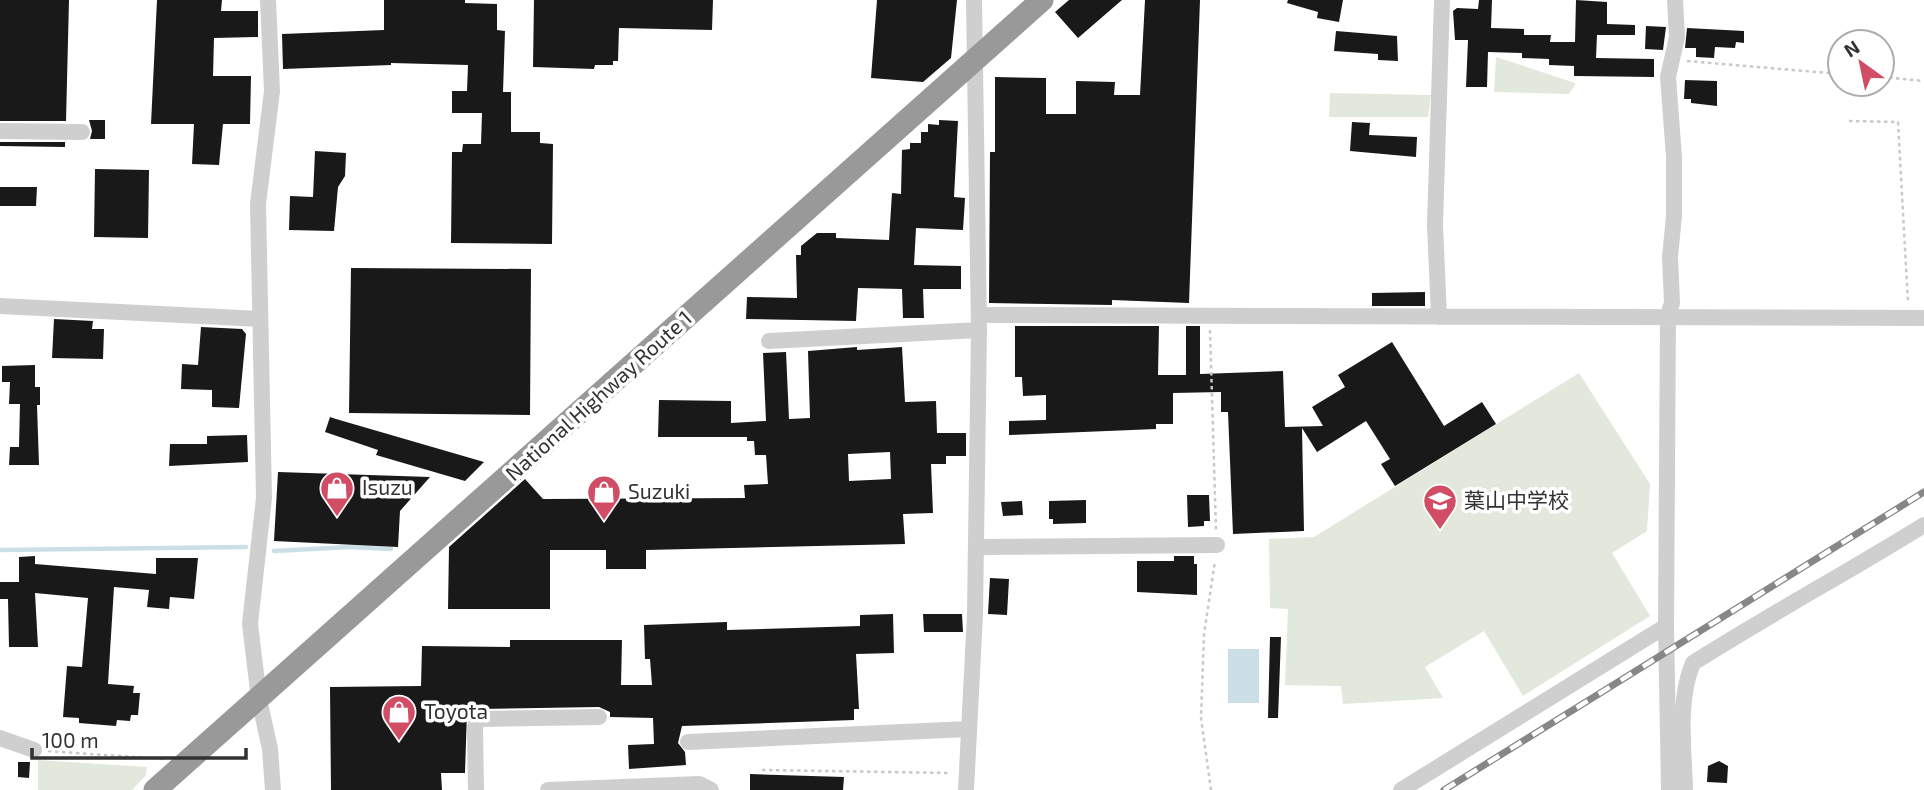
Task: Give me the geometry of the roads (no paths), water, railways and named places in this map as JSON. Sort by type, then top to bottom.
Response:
[{"type":"highway","name":"National Highway Route 1","points":[[155,790],[1042,0]]},
{"type":"street","points":[[268,0],[272,91],[258,204],[264,499],[250,624],[259,699],[270,749],[273,790]]},
{"type":"street","points":[[965,782],[976,547],[980,322],[974,0]]},
{"type":"street","points":[[1438,317],[1435,225],[1442,0]]},
{"type":"street","points":[[1669,790],[1666,626],[1668,315],[1672,303],[1670,257],[1674,216],[1674,157],[1668,77],[1677,37],[1675,0]]},
{"type":"street","points":[[0,131],[82,132]]},
{"type":"street","points":[[0,306],[259,319]]},
{"type":"street","points":[[769,341],[980,322],[1668,315],[1916,317]]},
{"type":"street","points":[[1685,790],[1684,713],[1687,676],[1693,663],[1786,604],[1852,570],[1924,525]]},
{"type":"street","points":[[976,547],[1217,545]]},
{"type":"street","points":[[1401,790],[1666,626]]},
{"type":"street","points":[[476,790],[475,727],[478,719],[598,717]]},
{"type":"street","points":[[688,742],[968,729]]},
{"type":"street","points":[[0,738],[34,750]]},
{"type":"street","points":[[548,790],[699,784],[710,790]]},
{"type":"waterway","points":[[0,550],[246,547]]},
{"type":"waterway","points":[[274,551],[350,547],[391,549]]},
{"type":"railway","points":[[1444,790],[1924,492]]},
{"type":"place","name":"Isuzu","points":[[337,518]]},
{"type":"place","name":"Suzuki","points":[[604,522]]},
{"type":"place","name":"葉山中学校","points":[[1440,531]]},
{"type":"place","name":"Toyota","points":[[399,742]]}]
